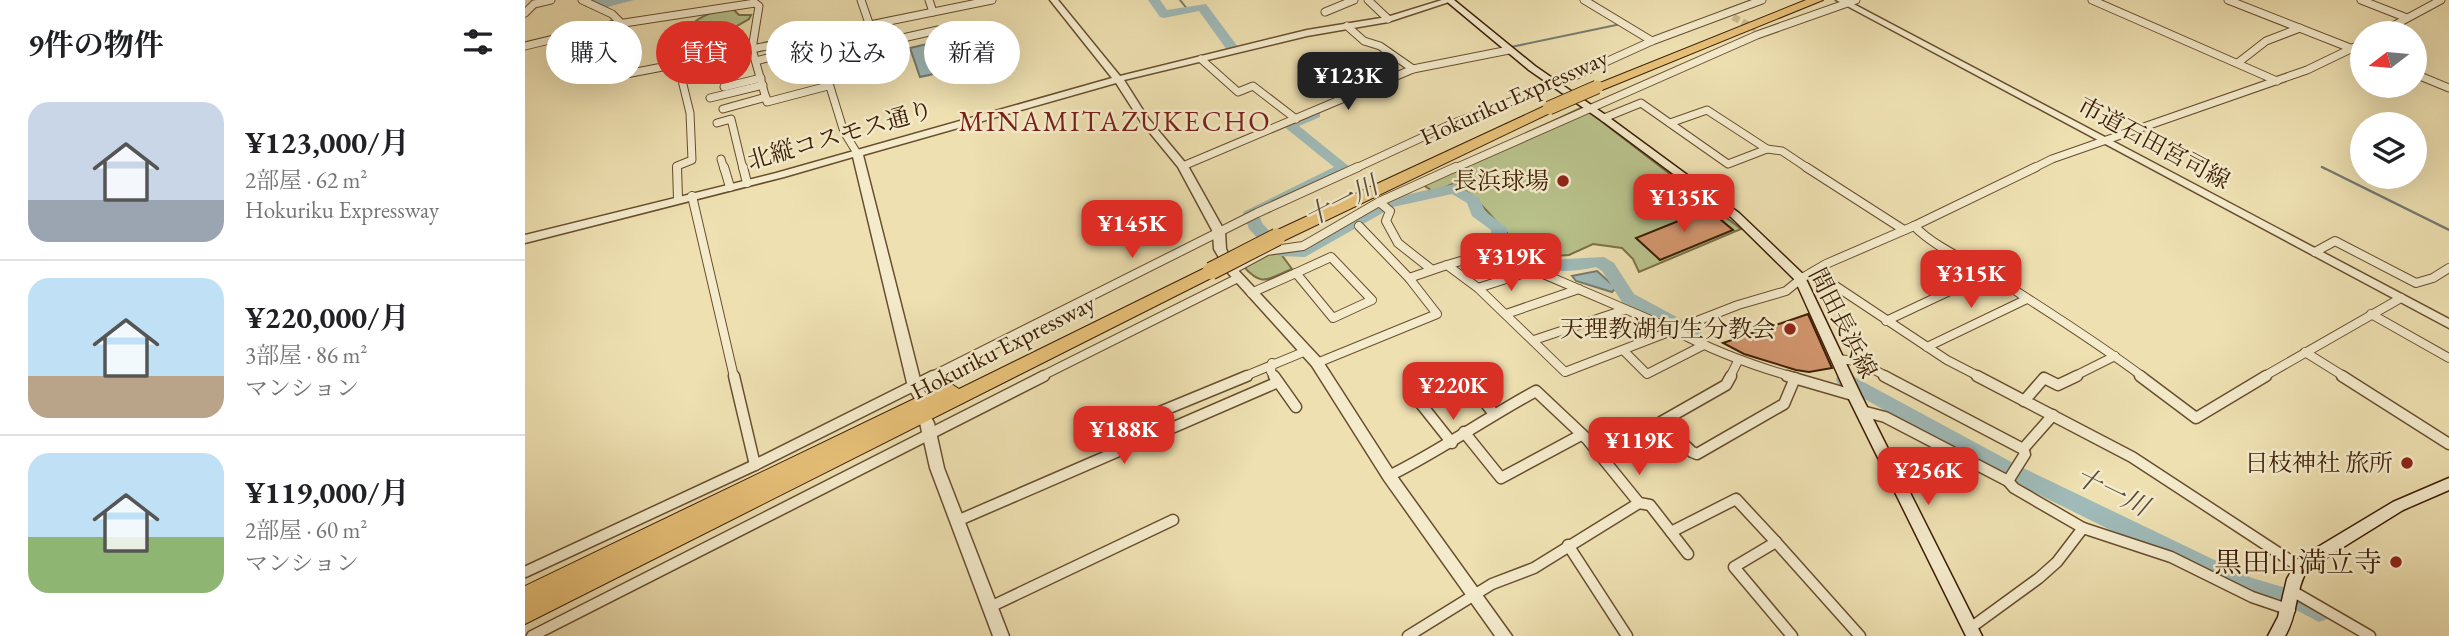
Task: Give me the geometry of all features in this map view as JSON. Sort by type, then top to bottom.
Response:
[{"type":"highway","name":"Hokuriku Expressway","points":[[525,614],[891,433],[1273,233],[1545,105],[1795,0]]},
{"type":"highway","name":"Hokuriku Expressway","points":[[1593,84],[1817,0]]},
{"type":"highway","name":"Hokuriku Expressway","points":[[525,597],[1207,267]]},
{"type":"street","points":[[525,13],[534,4],[551,0]]},
{"type":"street","points":[[582,0],[612,13],[619,21]]},
{"type":"street","points":[[861,0],[868,21]]},
{"type":"street","points":[[929,0],[933,12]]},
{"type":"street","points":[[892,21],[992,0]]},
{"type":"street","points":[[1054,0],[1118,79],[1144,120],[1183,166],[1219,232],[1220,249],[1235,274],[1317,363],[1389,476],[1504,636]]},
{"type":"street","points":[[1325,12],[1338,3],[1354,0]]},
{"type":"street","points":[[1367,0],[1388,19]]},
{"type":"street","name":"北縦コスモス通り","points":[[525,239],[747,183],[1118,79],[1388,19],[1450,0]]},
{"type":"street","name":"間田長浜線","points":[[1450,0],[1555,85],[1735,215],[1800,278],[1851,394],[1862,411],[1972,632]]},
{"type":"street","points":[[1584,0],[1652,41]]},
{"type":"street","points":[[525,572],[918,391],[1219,232],[1449,125],[1555,85],[1652,41],[1730,15],[1762,0]]},
{"type":"street","points":[[2092,0],[2239,62],[2277,81]]},
{"type":"street","points":[[2102,5],[2112,0]]},
{"type":"street","points":[[2228,0],[2350,48]]},
{"type":"street","points":[[2361,0],[2407,18]]},
{"type":"street","points":[[2402,21],[2441,0]]},
{"type":"street","points":[[532,636],[928,429],[1113,339],[1235,274],[1267,251],[1303,246],[1382,205],[1588,107],[1759,31],[1847,1]]},
{"type":"street","name":"市道石田宮司線","points":[[1847,1],[2449,324]]},
{"type":"street","points":[[634,21],[755,3],[759,6],[753,49],[767,102],[828,86],[844,132],[857,153],[918,391]]},
{"type":"street","points":[[1347,26],[1364,41],[1380,46],[1413,69]]},
{"type":"street","points":[[2239,62],[2266,41],[2300,28]]},
{"type":"street","points":[[525,46],[546,41]]},
{"type":"street","points":[[753,49],[766,48]]},
{"type":"street","points":[[1183,166],[1413,69],[1509,50]]},
{"type":"street","points":[[1447,265],[1478,288],[1565,372],[1733,306],[1792,288],[1800,278],[1816,273],[1826,264],[1909,228],[2052,159],[2277,81],[2350,50]]},
{"type":"street","points":[[756,61],[766,58]]},
{"type":"street","points":[[1201,59],[1238,92],[1253,86],[1296,119]]},
{"type":"street","points":[[642,71],[678,64],[690,113],[692,160],[677,166],[678,199]]},
{"type":"street","points":[[2427,79],[2449,88]]},
{"type":"street","points":[[724,87],[762,81]]},
{"type":"street","points":[[710,98],[762,81]]},
{"type":"street","points":[[723,109],[766,97]]},
{"type":"street","points":[[1604,118],[1641,103],[1728,164],[1767,149]]},
{"type":"street","points":[[1670,123],[1707,110],[1767,149],[1782,151],[1988,273],[2115,356],[2196,418],[2400,298]]},
{"type":"street","points":[[717,123],[731,119],[747,183]]},
{"type":"street","points":[[721,159],[730,187]]},
{"type":"street","points":[[692,196],[755,465]]},
{"type":"street","points":[[1382,205],[1389,211],[1385,221],[1398,243],[1431,269]]},
{"type":"street","points":[[1317,363],[1437,314],[1409,278],[1359,226]]},
{"type":"street","points":[[2315,253],[2335,241],[2416,283],[2433,278],[2449,268]]},
{"type":"street","points":[[1409,278],[1492,252],[1675,330],[1702,346],[1738,361],[1851,394]]},
{"type":"street","points":[[1251,293],[1295,272],[1331,257],[1373,300],[1332,318],[1295,272]]},
{"type":"street","points":[[1478,288],[1534,270]]},
{"type":"street","points":[[1816,273],[1927,347],[2132,457],[2300,567]]},
{"type":"street","points":[[1886,321],[1988,273]]},
{"type":"street","points":[[1506,314],[1579,289]]},
{"type":"street","points":[[1927,347],[2027,299]]},
{"type":"street","points":[[1534,340],[1624,310]]},
{"type":"street","points":[[2371,314],[2449,358]]},
{"type":"street","points":[[1624,351],[1647,374],[1702,346]]},
{"type":"street","points":[[1145,418],[1306,351]]},
{"type":"street","points":[[2305,352],[2449,444]]},
{"type":"street","points":[[2024,401],[2044,378],[2058,385],[2115,356]]},
{"type":"street","points":[[1738,361],[1727,385],[1661,422],[1692,453],[1697,454],[1784,404],[1795,378]]},
{"type":"street","points":[[1839,363],[1857,361],[2023,449],[2025,454],[2008,481]]},
{"type":"street","points":[[1272,363],[1271,372],[1296,407]]},
{"type":"street","points":[[1452,443],[1417,399],[1421,390],[1462,373],[1494,414]]},
{"type":"street","points":[[957,521],[1278,382]]},
{"type":"street","points":[[1389,476],[1452,443],[1464,432],[1532,391],[1538,391],[1581,435],[1639,503],[1650,505],[1688,554]]},
{"type":"street","points":[[1862,411],[1885,416],[2008,481],[2014,488],[2083,528],[2171,557],[2252,597],[2292,600],[2370,636]]},
{"type":"street","points":[[2023,449],[2053,415]]},
{"type":"street","points":[[928,429],[937,468],[1000,636]]},
{"type":"street","points":[[1464,432],[1501,478],[1581,435]]},
{"type":"street","points":[[2276,636],[2286,624],[2300,567],[2398,506],[2447,488]]},
{"type":"street","points":[[1671,532],[1736,499],[1860,636]]},
{"type":"street","points":[[1408,636],[1475,594],[1534,568],[1639,503]]},
{"type":"street","points":[[990,607],[1173,520]]},
{"type":"street","points":[[1972,632],[2057,562],[2083,528]]},
{"type":"street","points":[[1776,542],[1734,567],[1792,636]]},
{"type":"street","points":[[1568,545],[1627,636]]},
{"type":"green space","points":[[733,9],[739,15],[751,15],[746,21],[696,21],[717,11]]},
{"type":"green space","points":[[1583,107],[1741,229],[1639,272],[1633,259],[1622,248],[1593,244],[1569,255],[1554,256],[1518,245],[1475,198],[1455,183],[1434,192],[1420,183]]},
{"type":"green space","points":[[1278,250],[1292,269],[1266,280],[1256,277],[1243,266]]},
{"type":"water","points":[[924,45],[924,76],[920,77],[910,48]]},
{"type":"water","points":[[1597,271],[1616,288],[1612,292],[1576,281],[1572,276]]},
{"type":"building","points":[[1708,209],[1733,230],[1660,260],[1636,238]]},
{"type":"building","name":"天理教湖旬生分教会","points":[[1808,314],[1832,368],[1809,372],[1796,370],[1744,354],[1723,343]]},
{"type":"waterway","name":"十一川","points":[[588,0],[600,5],[628,0]]},
{"type":"waterway","name":"十一川","points":[[1154,0],[1164,14],[1202,7],[1232,47]]},
{"type":"waterway","points":[[1180,0],[1188,10]]},
{"type":"waterway","points":[[1725,10],[1752,0]]},
{"type":"waterway","points":[[1511,47],[1621,24]]},
{"type":"waterway","name":"十一川","points":[[1274,245],[1255,225],[1251,212],[1344,168],[1289,125],[1315,114]]},
{"type":"waterway","points":[[2325,169],[2322,167],[2449,230]]},
{"type":"waterway","name":"十一川","points":[[1285,252],[1299,253],[1388,203],[1454,189],[1474,201],[1478,213],[1499,228],[1499,243],[1512,251],[1535,263],[1558,267],[1598,261],[1608,267],[1628,298],[1693,333]]},
{"type":"waterway","name":"十一川","points":[[1845,379],[2010,471],[2248,587],[2302,602],[2319,612]]},
{"type":"tunnel","points":[[1733,17],[1756,29]]},
{"type":"place","name":"長浜球場","points":[[1563,181]]},
{"type":"place","name":"天理教湖旬生分教会","points":[[1790,329]]},
{"type":"place","name":"日枝神社 旅所","points":[[2407,463]]},
{"type":"place","name":"黒田山満立寺","points":[[2396,562]]},
{"type":"district","name":"MINAMITAZUKECHO","points":[[1115,121]]}]
